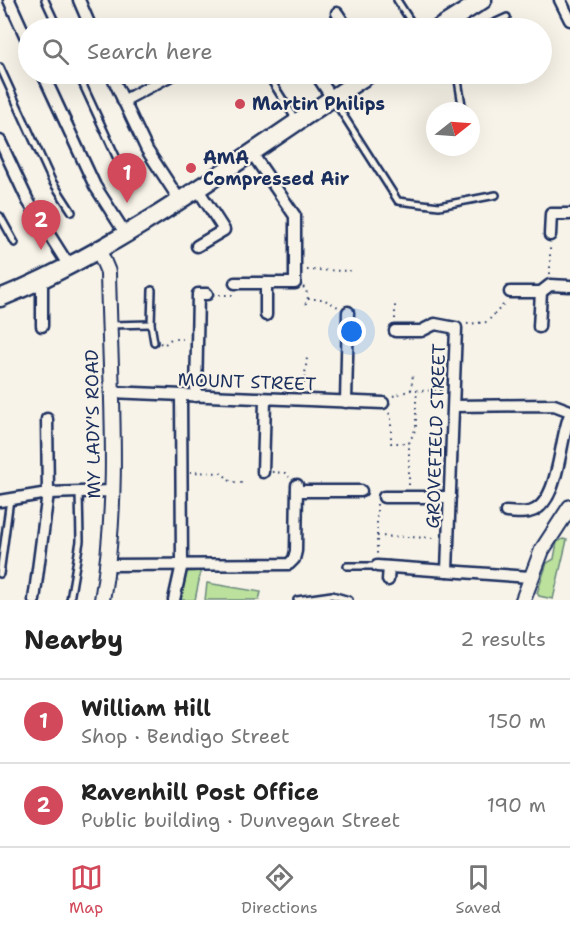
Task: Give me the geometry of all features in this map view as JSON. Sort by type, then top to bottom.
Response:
[{"type":"main road","points":[[455,18],[483,0]]},
{"type":"main road","points":[[1,296],[69,266],[125,233],[354,84]]},
{"type":"street","points":[[9,0],[18,20]]},
{"type":"street","points":[[79,0],[87,18]]},
{"type":"street","points":[[560,0],[570,20]]},
{"type":"street","points":[[337,13],[340,18]]},
{"type":"street","points":[[48,84],[95,186],[125,233]]},
{"type":"street","points":[[115,84],[147,150],[179,199]]},
{"type":"street","points":[[123,101],[154,84]]},
{"type":"street","points":[[323,84],[332,98]]},
{"type":"street","points":[[0,141],[27,201],[69,266]]},
{"type":"street","points":[[235,283],[295,283],[296,216],[251,152]]},
{"type":"street","points":[[196,188],[224,230],[197,246]]},
{"type":"street","points":[[550,235],[551,214],[570,214]]},
{"type":"street","name":"MY LADY'S ROAD","points":[[98,248],[108,272],[112,491],[112,535],[102,600]]},
{"type":"street","points":[[42,279],[42,326]]},
{"type":"street","points":[[266,315],[267,283]]},
{"type":"street","points":[[510,291],[570,286]]},
{"type":"street","points":[[540,327],[545,288]]},
{"type":"street","points":[[196,396],[198,294],[207,294]]},
{"type":"street","points":[[346,402],[348,312]]},
{"type":"street","name":"GROVEFIELD STREET","points":[[395,331],[421,331],[435,324],[456,328],[447,571]]},
{"type":"street","name":"MOUNT STREET","points":[[110,392],[383,403]]},
{"type":"street","points":[[174,600],[182,564],[181,396]]},
{"type":"street","points":[[263,472],[264,400]]},
{"type":"street","points":[[454,406],[554,405],[570,411]]},
{"type":"street","points":[[506,512],[529,512],[544,503],[553,482],[570,415]]},
{"type":"street","points":[[34,600],[48,493],[47,419]]},
{"type":"street","points":[[108,565],[289,564],[294,559],[296,551],[297,488],[361,491]]},
{"type":"street","points":[[5,500],[48,493],[112,491]]},
{"type":"street","points":[[384,497],[450,497]]},
{"type":"street","points":[[523,600],[542,550],[570,507]]},
{"type":"street","points":[[377,566],[530,577]]},
{"type":"street","points":[[388,580],[390,567]]},
{"type":"lane","points":[[45,0],[53,18]]},
{"type":"lane","points":[[397,0],[409,18]]},
{"type":"lane","points":[[0,67],[52,181],[72,212]]},
{"type":"lane","points":[[82,84],[118,163],[128,176]]},
{"type":"lane","points":[[273,84],[297,121]]},
{"type":"lane","points":[[459,84],[462,102]]},
{"type":"lane","points":[[332,98],[398,201],[439,206],[496,195]]},
{"type":"lane","points":[[0,216],[15,243]]},
{"type":"lane","points":[[152,290],[151,324],[154,342]]},
{"type":"lane","points":[[109,325],[151,324]]},
{"type":"lane","points":[[70,600],[80,541],[79,492]]},
{"type":"lane","points":[[0,574],[5,500]]},
{"type":"lane","points":[[347,566],[377,566]]},
{"type":"lane","points":[[297,600],[332,595],[349,600]]},
{"type":"path","points":[[545,288],[550,235]]},
{"type":"path","points":[[295,270],[354,271]]},
{"type":"path","points":[[207,294],[235,295],[235,283]]},
{"type":"path","points":[[295,283],[306,289],[308,299],[304,307]]},
{"type":"path","points":[[456,328],[472,322],[487,322],[506,303],[510,291]]},
{"type":"path","points":[[308,299],[323,299],[348,312]]},
{"type":"path","points":[[395,303],[395,331]]},
{"type":"path","points":[[154,342],[164,345],[171,339],[197,339]]},
{"type":"path","points":[[303,401],[303,375],[307,358]]},
{"type":"path","points":[[411,390],[413,375]]},
{"type":"path","points":[[409,443],[391,444],[391,417],[383,403],[392,396],[400,396],[411,390],[454,391]]},
{"type":"path","points":[[409,497],[409,443],[416,428],[416,397],[419,390]]},
{"type":"path","points":[[182,472],[222,473],[231,482],[244,483]]},
{"type":"path","points":[[263,472],[285,473],[297,488]]},
{"type":"path","points":[[377,547],[377,498],[384,497]]},
{"type":"path","points":[[377,536],[448,539]]},
{"type":"green space","points":[[567,540],[553,599],[539,596],[537,593],[547,563],[554,559],[557,542]]},
{"type":"green space","points":[[201,571],[195,600],[180,600],[186,572]]},
{"type":"green space","points":[[207,583],[261,592],[259,600],[205,600]]},
{"type":"place","name":"Martin Philips","points":[[240,104]]},
{"type":"place","name":"AMA Compressed Air","points":[[191,168]]},
{"type":"place","name":"William Hill","points":[[127,203]]},
{"type":"place","name":"Ravenhill Post Office","points":[[41,250]]}]
